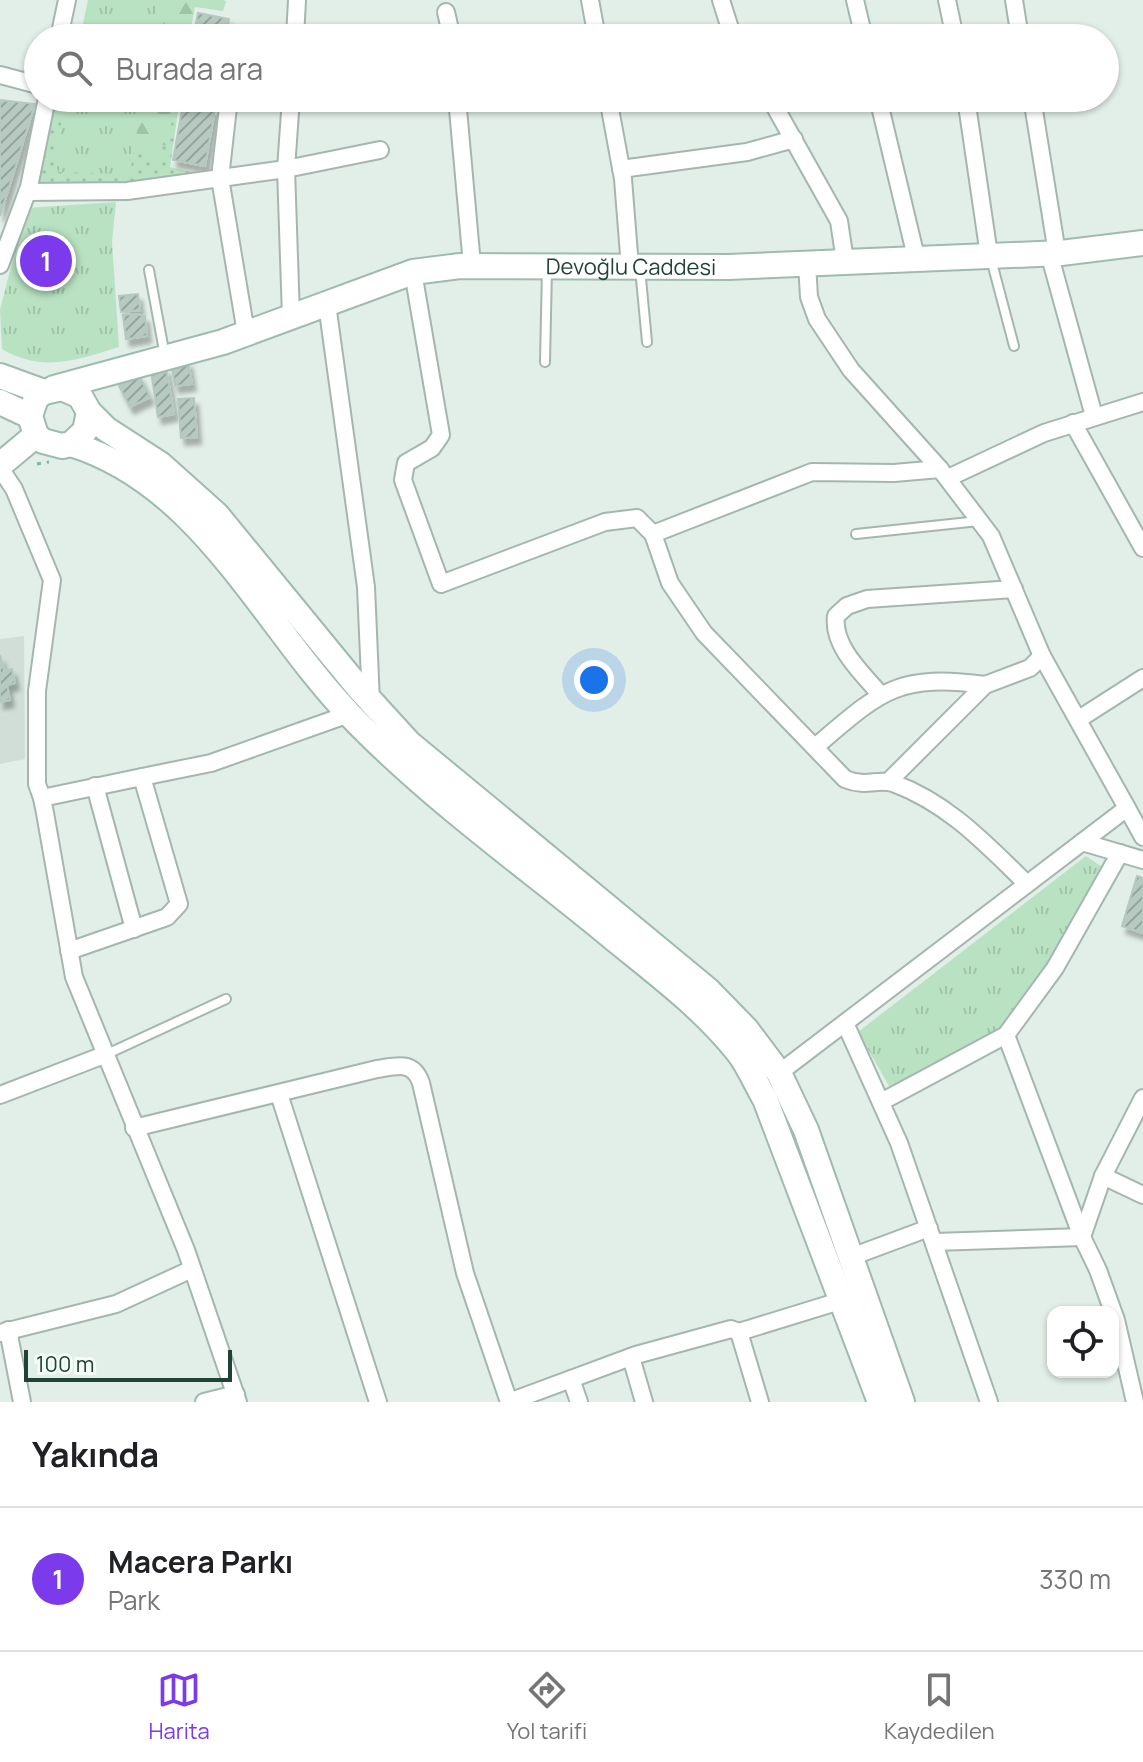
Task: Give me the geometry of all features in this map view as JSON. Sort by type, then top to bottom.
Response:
[{"type":"street","points":[[62,24],[67,0]]},
{"type":"street","points":[[296,24],[297,0]]},
{"type":"street","points":[[590,0],[594,24]]},
{"type":"street","points":[[721,0],[729,24]]},
{"type":"street","points":[[855,0],[861,24]]},
{"type":"street","points":[[947,0],[952,24]]},
{"type":"street","points":[[1014,0],[1018,24]]},
{"type":"street","points":[[446,12],[449,24]]},
{"type":"street","points":[[0,75],[24,81]]},
{"type":"street","points":[[0,265],[27,192],[44,112]]},
{"type":"street","points":[[227,112],[220,178],[246,333]]},
{"type":"street","points":[[290,112],[286,169],[291,317]]},
{"type":"street","points":[[458,112],[472,265]]},
{"type":"street","points":[[611,112],[635,267]]},
{"type":"street","points":[[778,112],[839,221],[845,261]]},
{"type":"street","points":[[881,112],[916,257]]},
{"type":"street","points":[[968,112],[989,255]]},
{"type":"street","points":[[1034,112],[1053,253],[1094,416]]},
{"type":"street","points":[[621,169],[747,152],[794,139]]},
{"type":"street","points":[[27,192],[127,191],[286,169],[380,150]]},
{"type":"street","name":"Devoğlu Caddesi","points":[[48,390],[112,369],[165,358],[246,333],[413,272],[472,265],[635,267],[807,263],[1053,253],[1143,243]]},
{"type":"street","points":[[807,263],[809,297],[826,332],[881,406],[944,473],[981,521],[1042,656],[1143,837]]},
{"type":"street","points":[[413,272],[441,435],[432,448],[406,463],[403,480],[441,584],[623,517],[637,518],[653,534],[670,583],[704,633],[845,779],[861,786],[889,781],[924,797],[967,826],[1027,884]]},
{"type":"street","points":[[327,304],[366,587],[371,702]]},
{"type":"street","points":[[71,444],[85,431],[87,408],[100,387],[134,366]]},
{"type":"street","points":[[0,376],[48,390],[72,390],[106,429],[160,464],[217,515],[371,702],[409,743],[708,990],[746,1029],[779,1073],[806,1130],[902,1402]]},
{"type":"street","points":[[48,390],[32,407],[33,426],[0,466],[14,489],[50,568],[52,580],[37,691],[37,784],[74,977],[192,1269],[237,1398],[204,1402]]},
{"type":"street","points":[[0,402],[33,426],[52,445],[71,444],[96,452],[159,492],[202,533],[349,714],[412,773],[693,1004],[738,1053],[765,1099],[880,1402]]},
{"type":"street","points":[[653,534],[812,472],[944,473],[1073,423],[1143,402]]},
{"type":"street","points":[[1073,423],[1143,548]]},
{"type":"street","points":[[880,694],[849,657],[834,629],[836,616],[847,606],[867,599],[1014,589]]},
{"type":"street","points":[[889,781],[985,685],[1030,668],[1042,656]]},
{"type":"street","points":[[1079,719],[1143,678]]},
{"type":"street","points":[[815,747],[880,694],[914,681],[949,680],[985,685]]},
{"type":"street","points":[[42,798],[211,763],[349,714]]},
{"type":"street","points":[[69,951],[167,917],[179,904],[142,777]]},
{"type":"street","points":[[95,786],[134,929]]},
{"type":"street","points":[[779,1073],[1127,808]]},
{"type":"street","points":[[1082,842],[1143,860]]},
{"type":"street","points":[[881,1102],[1006,1035],[1055,968],[1120,853]]},
{"type":"street","points":[[845,1023],[881,1102],[932,1235],[989,1402]]},
{"type":"street","points":[[1006,1035],[1116,1320],[1135,1402]]},
{"type":"street","points":[[0,1095],[104,1055]]},
{"type":"street","points":[[134,1128],[405,1065],[418,1075],[465,1273],[508,1402],[631,1357],[717,1331],[739,1332],[843,1300]]},
{"type":"street","points":[[279,1094],[378,1402]]},
{"type":"street","points":[[1082,1237],[1103,1176],[1143,1098]]},
{"type":"street","points":[[1103,1176],[1143,1195]]},
{"type":"street","points":[[851,1257],[932,1235],[1082,1237]]},
{"type":"street","points":[[22,1402],[4,1331],[116,1304],[192,1269]]},
{"type":"street","points":[[739,1332],[760,1402]]},
{"type":"street","points":[[631,1357],[644,1402]]},
{"type":"street","points":[[571,1379],[579,1402]]},
{"type":"lane","points":[[989,255],[1014,346]]},
{"type":"lane","points":[[545,362],[547,265]]},
{"type":"lane","points":[[635,267],[647,342]]},
{"type":"lane","points":[[149,270],[165,358]]},
{"type":"lane","points":[[856,534],[981,521]]},
{"type":"lane","points":[[104,1055],[226,999]]},
{"type":"shaded area","points":[[24,636],[25,759],[0,764],[0,639]]},
{"type":"green space","points":[[88,0],[158,0],[154,24],[83,24]]},
{"type":"green space","points":[[111,0],[226,2],[223,11],[195,7],[192,24],[103,24]]},
{"type":"green space","points":[[53,112],[178,112],[170,167],[200,174],[192,179],[44,190],[36,185]]},
{"type":"green space","points":[[64,112],[140,112],[132,163],[127,174],[59,172],[54,164]]},
{"type":"green space","points":[[124,112],[173,112],[169,146],[153,143],[163,168],[145,156],[129,130]]},
{"type":"green space","points":[[116,202],[112,242],[119,347],[60,362],[31,361],[2,349],[0,310],[26,208]]},
{"type":"green space","points":[[1086,856],[1108,871],[1045,974],[1007,1023],[892,1091],[858,1032]]},
{"type":"building","points":[[198,13],[229,19],[228,24],[196,24]]},
{"type":"building","points":[[0,100],[24,103],[24,112],[32,112],[0,216]]},
{"type":"building","points":[[182,112],[214,112],[205,166],[173,160]]},
{"type":"building","points":[[138,294],[140,310],[121,312],[119,296]]},
{"type":"building","points":[[123,315],[145,316],[147,336],[126,339]]},
{"type":"building","points":[[188,361],[192,384],[175,386],[171,363]]},
{"type":"building","points":[[166,368],[174,414],[158,417],[151,371]]},
{"type":"building","points":[[139,375],[150,397],[130,407],[119,386]]},
{"type":"building","points":[[194,398],[197,437],[181,438],[178,399]]},
{"type":"building","points":[[0,655],[4,671],[12,669],[15,683],[7,685],[10,700],[0,702]]},
{"type":"building","points":[[1137,876],[1143,878],[1143,933],[1122,926]]},
{"type":"place","name":"Macera Parkı","points":[[46,261]]}]
